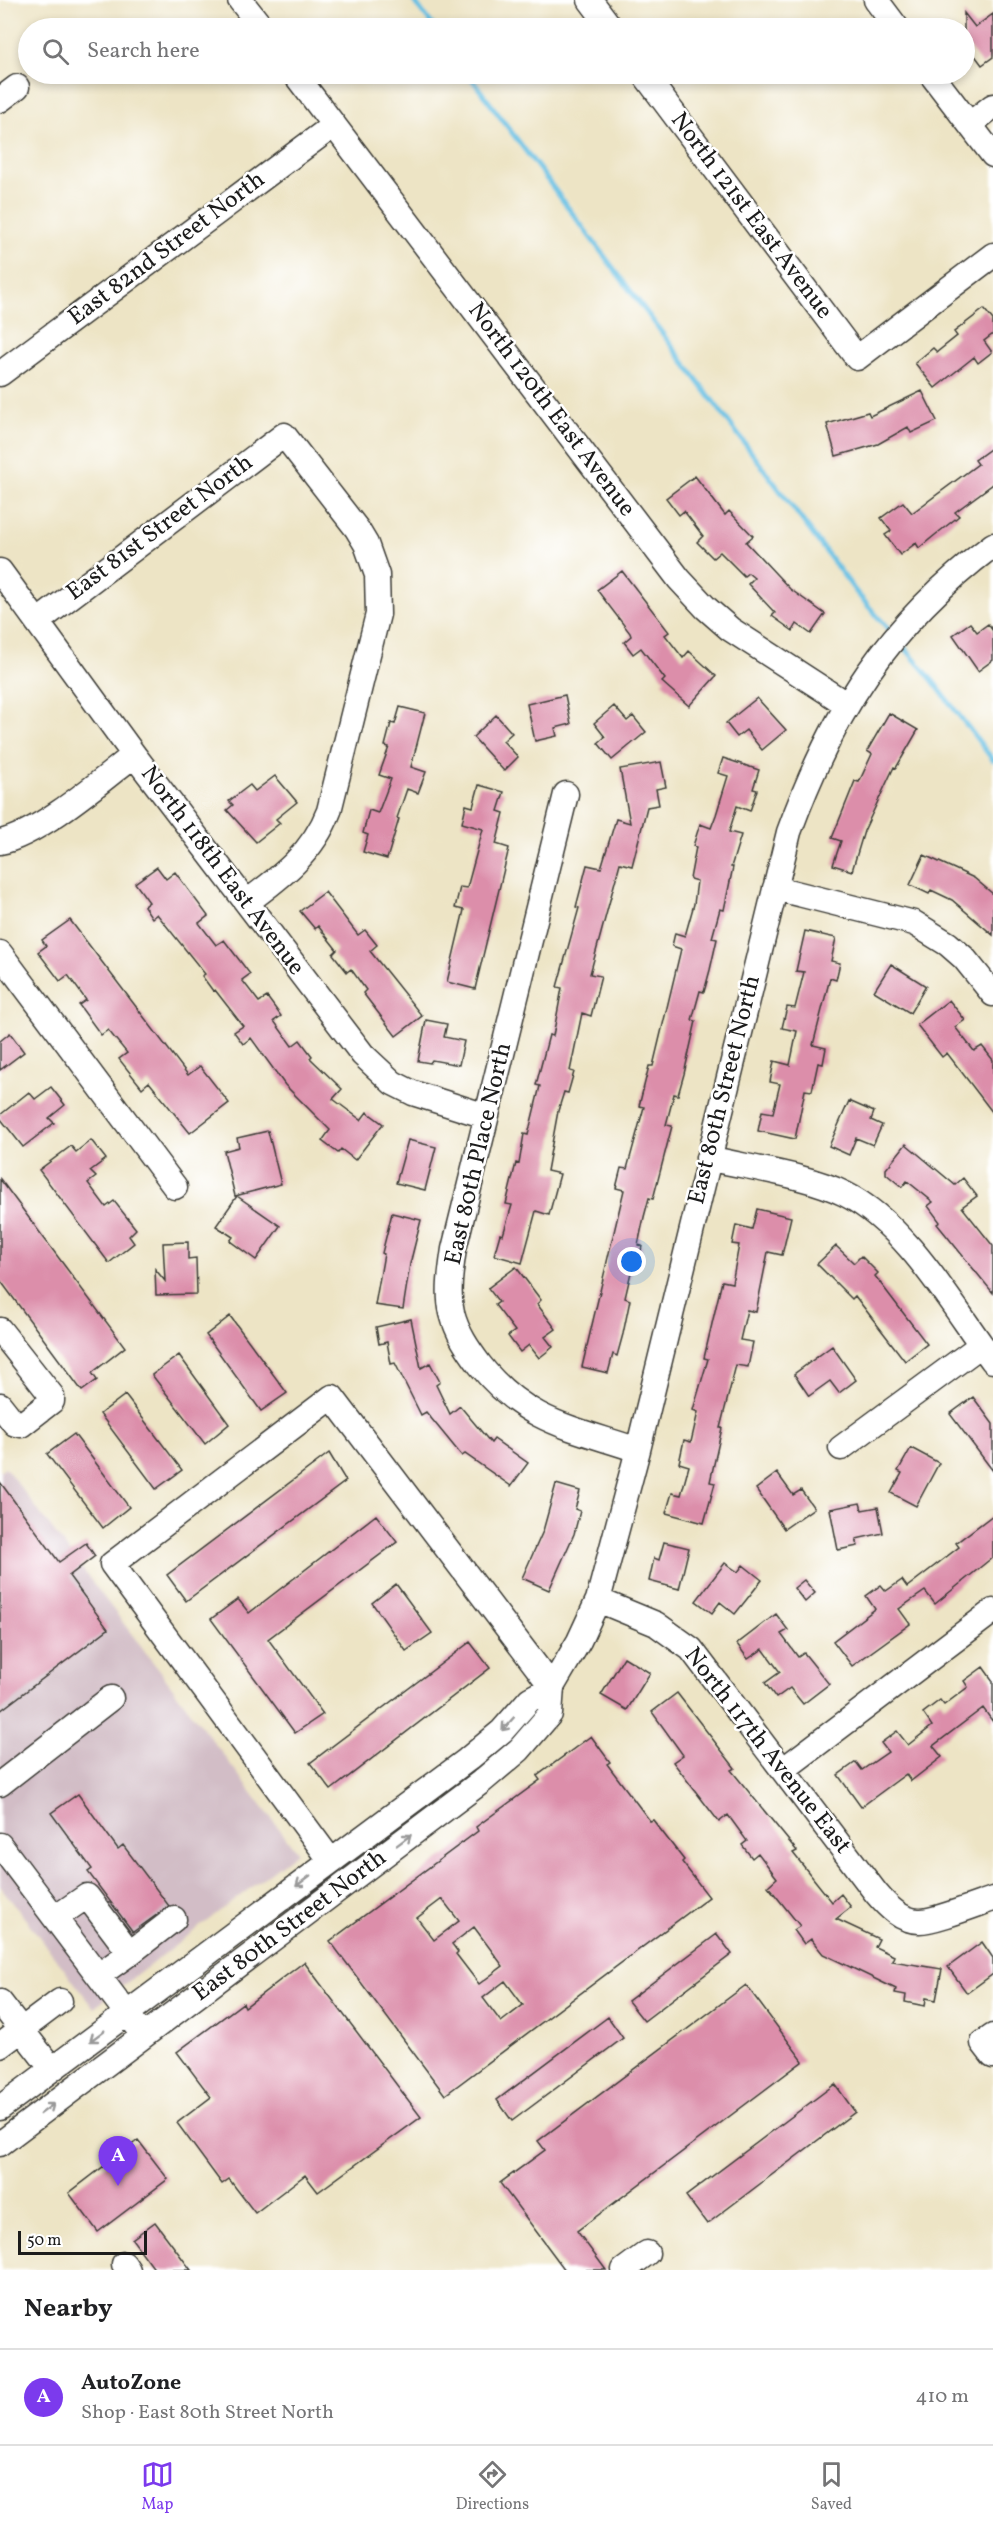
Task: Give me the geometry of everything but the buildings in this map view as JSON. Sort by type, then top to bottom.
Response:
[{"type":"street","points":[[240,0],[254,18]]},
{"type":"street","points":[[590,0],[604,18]]},
{"type":"street","points":[[876,0],[890,18]]},
{"type":"street","name":"North 120th East Avenue","points":[[303,84],[679,579],[706,608],[730,629],[846,704]]},
{"type":"street","name":"North 121st East Avenue","points":[[652,84],[857,358],[993,255]]},
{"type":"street","points":[[939,84],[993,155]]},
{"type":"street","points":[[969,124],[993,106]]},
{"type":"street","name":"East 82nd Street North","points":[[0,374],[334,125]]},
{"type":"street","name":"East 81st Street North","points":[[37,622],[284,435],[366,544],[377,575],[378,614],[329,811],[323,828],[299,861],[247,902]]},
{"type":"street","name":"East 80th Street North","points":[[0,2144],[481,1782],[519,1750],[550,1714],[552,1687],[579,1641],[598,1600],[638,1450],[789,832],[807,783],[846,704],[882,652],[912,618],[969,563],[993,545]]},
{"type":"street","name":"North 118th East Avenue","points":[[0,571],[134,755],[348,1038],[377,1070],[393,1083],[413,1093],[486,1116]]},
{"type":"street","points":[[0,842],[10,840],[41,824],[134,755]]},
{"type":"street","name":"East 80th Place North","points":[[566,794],[454,1250],[450,1290],[452,1312],[458,1333],[469,1351],[497,1386],[530,1412],[555,1423],[638,1450]]},
{"type":"street","points":[[775,888],[914,923],[948,944],[964,958],[993,994]]},
{"type":"street","points":[[0,953],[175,1187]]},
{"type":"street","points":[[708,1158],[824,1185],[862,1204],[903,1239],[987,1353],[841,1448]]},
{"type":"street","points":[[0,1330],[52,1396],[52,1401],[21,1425],[15,1424],[0,1405]]},
{"type":"street","points":[[331,1861],[112,1564],[333,1398],[552,1687]]},
{"type":"street","name":"North 117th Avenue East","points":[[598,1600],[656,1624],[691,1648],[886,1904],[907,1919],[920,1922],[993,1899]]},
{"type":"street","points":[[784,1769],[993,1611]]},
{"type":"street","name":"East 80th Street North","points":[[0,2108],[467,1760],[502,1731],[530,1699],[552,1687]]},
{"type":"street","points":[[0,1784],[111,1698]]},
{"type":"street","points":[[0,1845],[143,2036]]},
{"type":"street","points":[[55,1918],[87,1896],[130,1953]]},
{"type":"street","points":[[99,1975],[174,1919]]},
{"type":"street","points":[[0,2046],[60,2001]]},
{"type":"street","points":[[0,2002],[52,2069]]},
{"type":"street","points":[[993,2036],[983,2043],[993,2056]]},
{"type":"street","points":[[624,2270],[646,2253]]},
{"type":"shaded area","points":[[5,1467],[297,1852],[94,2008],[0,1886],[0,1471]]},
{"type":"waterway","points":[[413,0],[427,18]]},
{"type":"waterway","points":[[475,84],[856,592],[891,632]]},
{"type":"waterway","points":[[899,641],[933,681],[993,760]]},
{"type":"place","name":"AutoZone","points":[[118,2186]]}]
